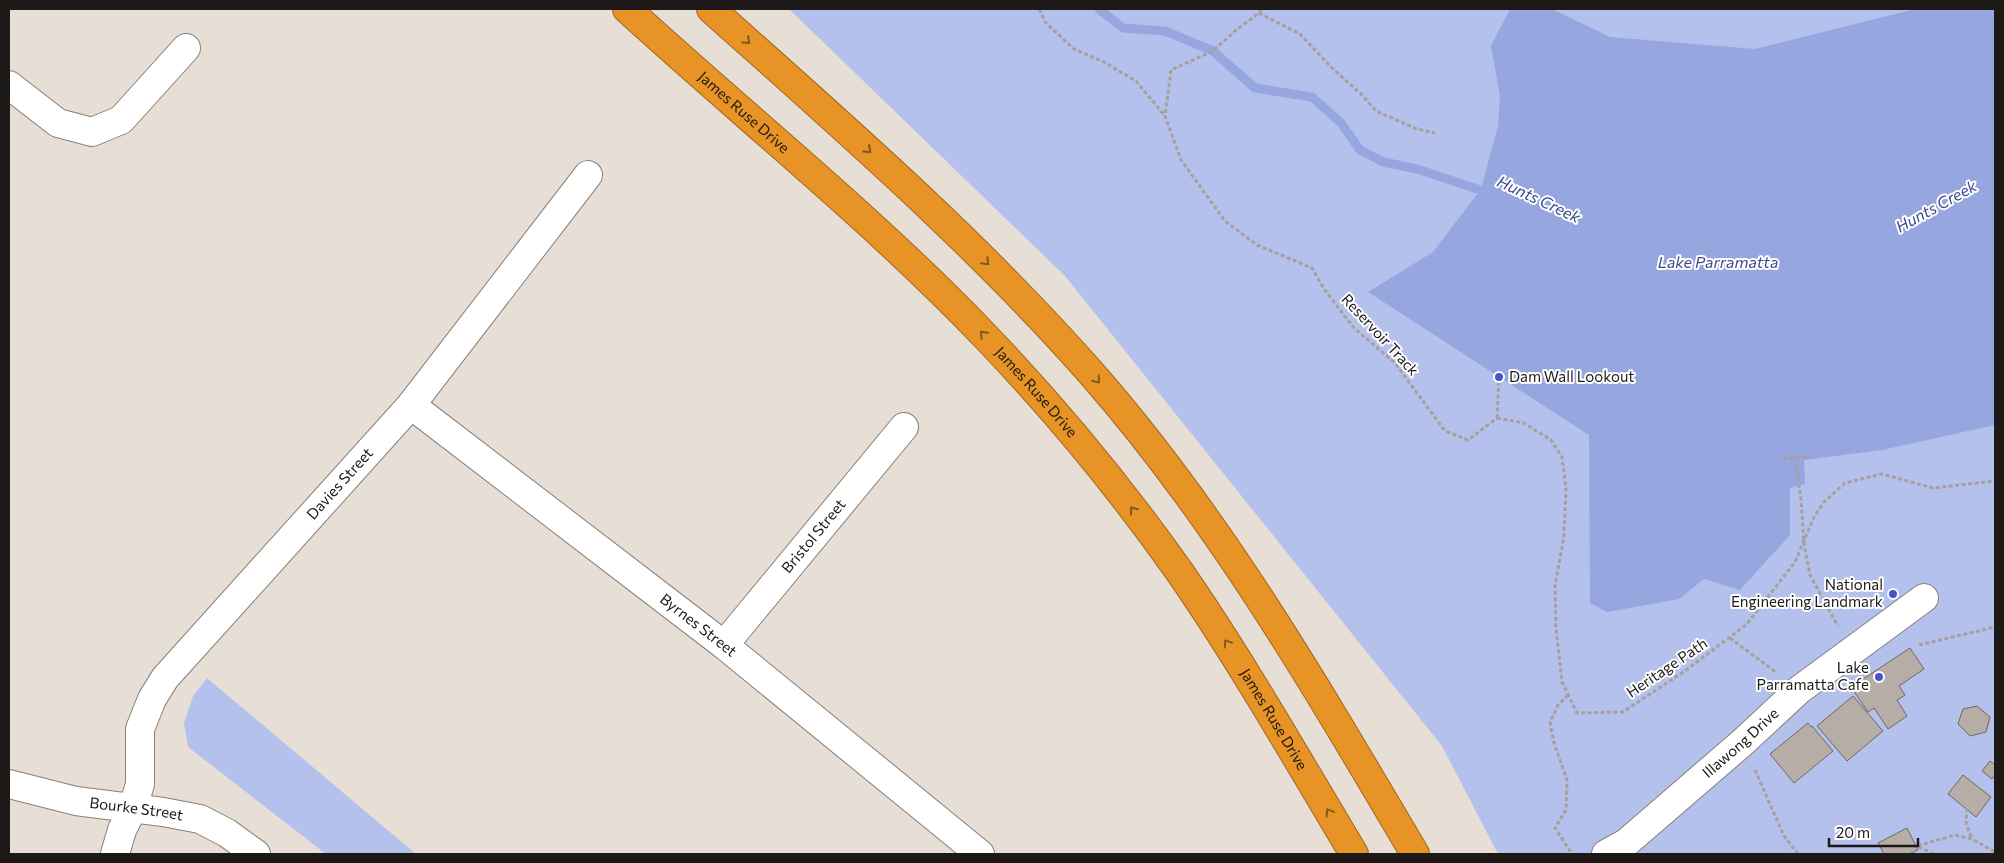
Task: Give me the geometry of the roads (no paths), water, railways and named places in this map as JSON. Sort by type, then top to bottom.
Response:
[{"type":"highway","name":"James Ruse Drive","points":[[627,9],[910,262],[986,337],[1054,414],[1117,488],[1178,571],[1236,658],[1354,854]]},
{"type":"highway","points":[[711,9],[954,230],[1093,375],[1163,462],[1219,538],[1276,623],[1415,854]]},
{"type":"street","points":[[9,85],[58,123],[92,132],[121,120],[186,48]]},
{"type":"street","name":"Davies Street","points":[[115,854],[140,784],[140,728],[152,699],[164,678],[412,405],[588,175]]},
{"type":"street","name":"Byrnes Street","points":[[412,405],[724,645],[980,854]]},
{"type":"street","name":"Bristol Street","points":[[724,645],[904,427]]},
{"type":"street","name":"Illawong Drive","points":[[1606,854],[1626,843],[1743,742],[1799,690],[1924,598]]},
{"type":"street","name":"Bourke Street","points":[[9,784],[76,801],[200,819],[227,833],[256,854]]},
{"type":"water","name":"Lake Parramatta","points":[[1510,9],[1552,9],[1610,37],[1755,49],[1915,9],[1995,9],[1995,425],[1882,450],[1804,460],[1805,484],[1790,488],[1790,535],[1740,590],[1704,579],[1679,599],[1607,612],[1590,603],[1589,435],[1368,292],[1433,252],[1481,189],[1498,126],[1500,96],[1491,46]]},
{"type":"waterway","name":"Hunts Creek","points":[[1099,9],[1123,28],[1165,31],[1213,51],[1255,88],[1312,97],[1341,123],[1360,150],[1383,162],[1417,169],[1489,193]]},
{"type":"place","name":"Dam Wall Lookout","points":[[1499,377]]},
{"type":"place","name":"National Engineering Landmark","points":[[1893,594]]},
{"type":"place","name":"Lake Parramatta Cafe","points":[[1879,677]]}]
